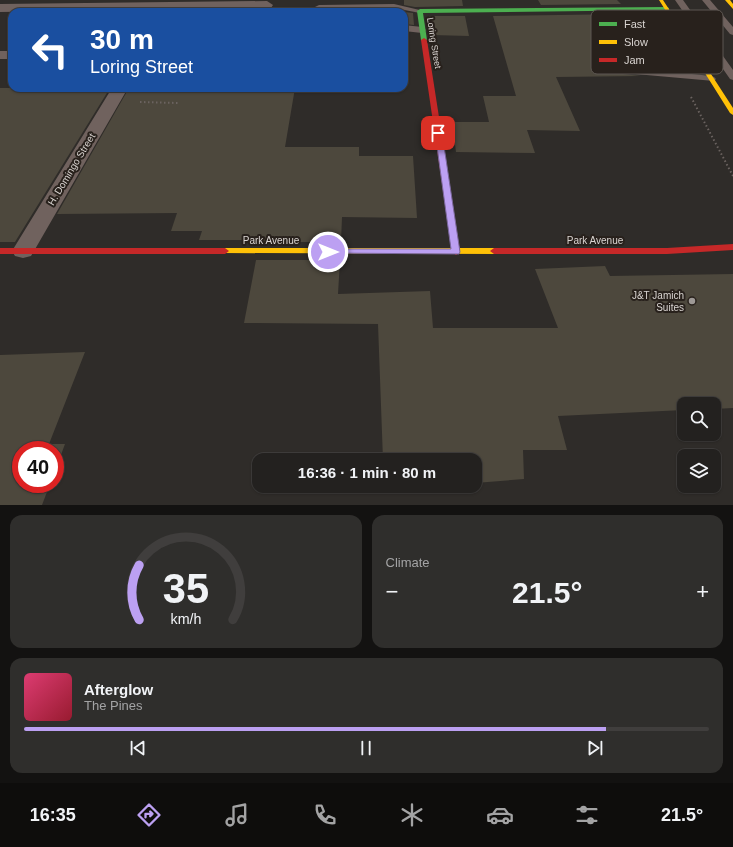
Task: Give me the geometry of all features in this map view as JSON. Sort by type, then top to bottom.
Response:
[{"type":"main road","points":[[660,0],[667,9]]},
{"type":"main road","name":"Loring Street","points":[[456,252],[420,11],[667,9]]},
{"type":"main road","points":[[708,74],[733,113]]},
{"type":"main road","name":"Park Avenue","points":[[0,251],[667,251],[733,247]]},
{"type":"street","points":[[0,8],[267,5]]},
{"type":"street","name":"H. Domingo Street","points":[[23,251],[116,95]]},
{"type":"lane","points":[[679,0],[686,10]]},
{"type":"lane","points":[[706,0],[714,10]]},
{"type":"lane","points":[[320,7],[394,6],[404,8]]},
{"type":"lane","points":[[408,9],[420,11]]},
{"type":"lane","points":[[723,20],[733,32]]},
{"type":"lane","points":[[408,28],[422,30]]},
{"type":"lane","points":[[723,63],[733,77]]},
{"type":"lane","points":[[663,74],[711,79]]},
{"type":"path","points":[[116,95],[178,102]]},
{"type":"building","points":[[404,0],[462,0],[463,6],[415,7],[404,5]]},
{"type":"building","points":[[538,0],[617,0],[621,4],[541,5]]},
{"type":"building","points":[[408,12],[413,13],[414,25],[408,24]]},
{"type":"building","points":[[591,15],[591,74],[623,74],[641,76],[556,77],[580,131],[527,130],[535,153],[456,152],[452,122],[489,122],[483,96],[516,96],[493,16]]},
{"type":"building","points":[[429,16],[465,16],[469,36],[432,35]]},
{"type":"building","points":[[0,88],[8,88],[8,92],[108,92],[15,242],[0,242]]},
{"type":"building","points":[[127,92],[294,92],[285,147],[359,147],[359,156],[413,156],[417,218],[342,217],[341,242],[199,240],[202,231],[171,231],[177,213],[57,214]]},
{"type":"building","points":[[256,260],[340,260],[338,294],[430,291],[433,328],[558,328],[535,269],[605,266],[610,276],[733,274],[733,408],[721,409],[721,397],[677,397],[677,410],[558,416],[567,450],[523,450],[524,479],[482,482],[482,453],[383,453],[378,324],[244,323]]},
{"type":"building","points":[[85,352],[50,441],[12,441],[12,493],[47,493],[42,505],[0,505],[0,355]]},
{"type":"traffic: fast","points":[[424,40],[420,11],[667,9]]},
{"type":"traffic: slow","points":[[661,0],[667,10]]},
{"type":"traffic: slow","points":[[727,0],[733,7]]},
{"type":"traffic: slow","points":[[708,74],[733,113]]},
{"type":"traffic: slow","points":[[225,251],[494,251]]},
{"type":"traffic: jam","points":[[424,40],[456,252]]},
{"type":"traffic: jam","points":[[494,251],[667,251],[733,247]]},
{"type":"traffic: jam","points":[[0,251],[225,251]]},
{"type":"place","name":"J&T Jamich Suites","points":[[692,301]]},
{"type":"route","points":[[328,252],[456,252],[438,133]]}]
